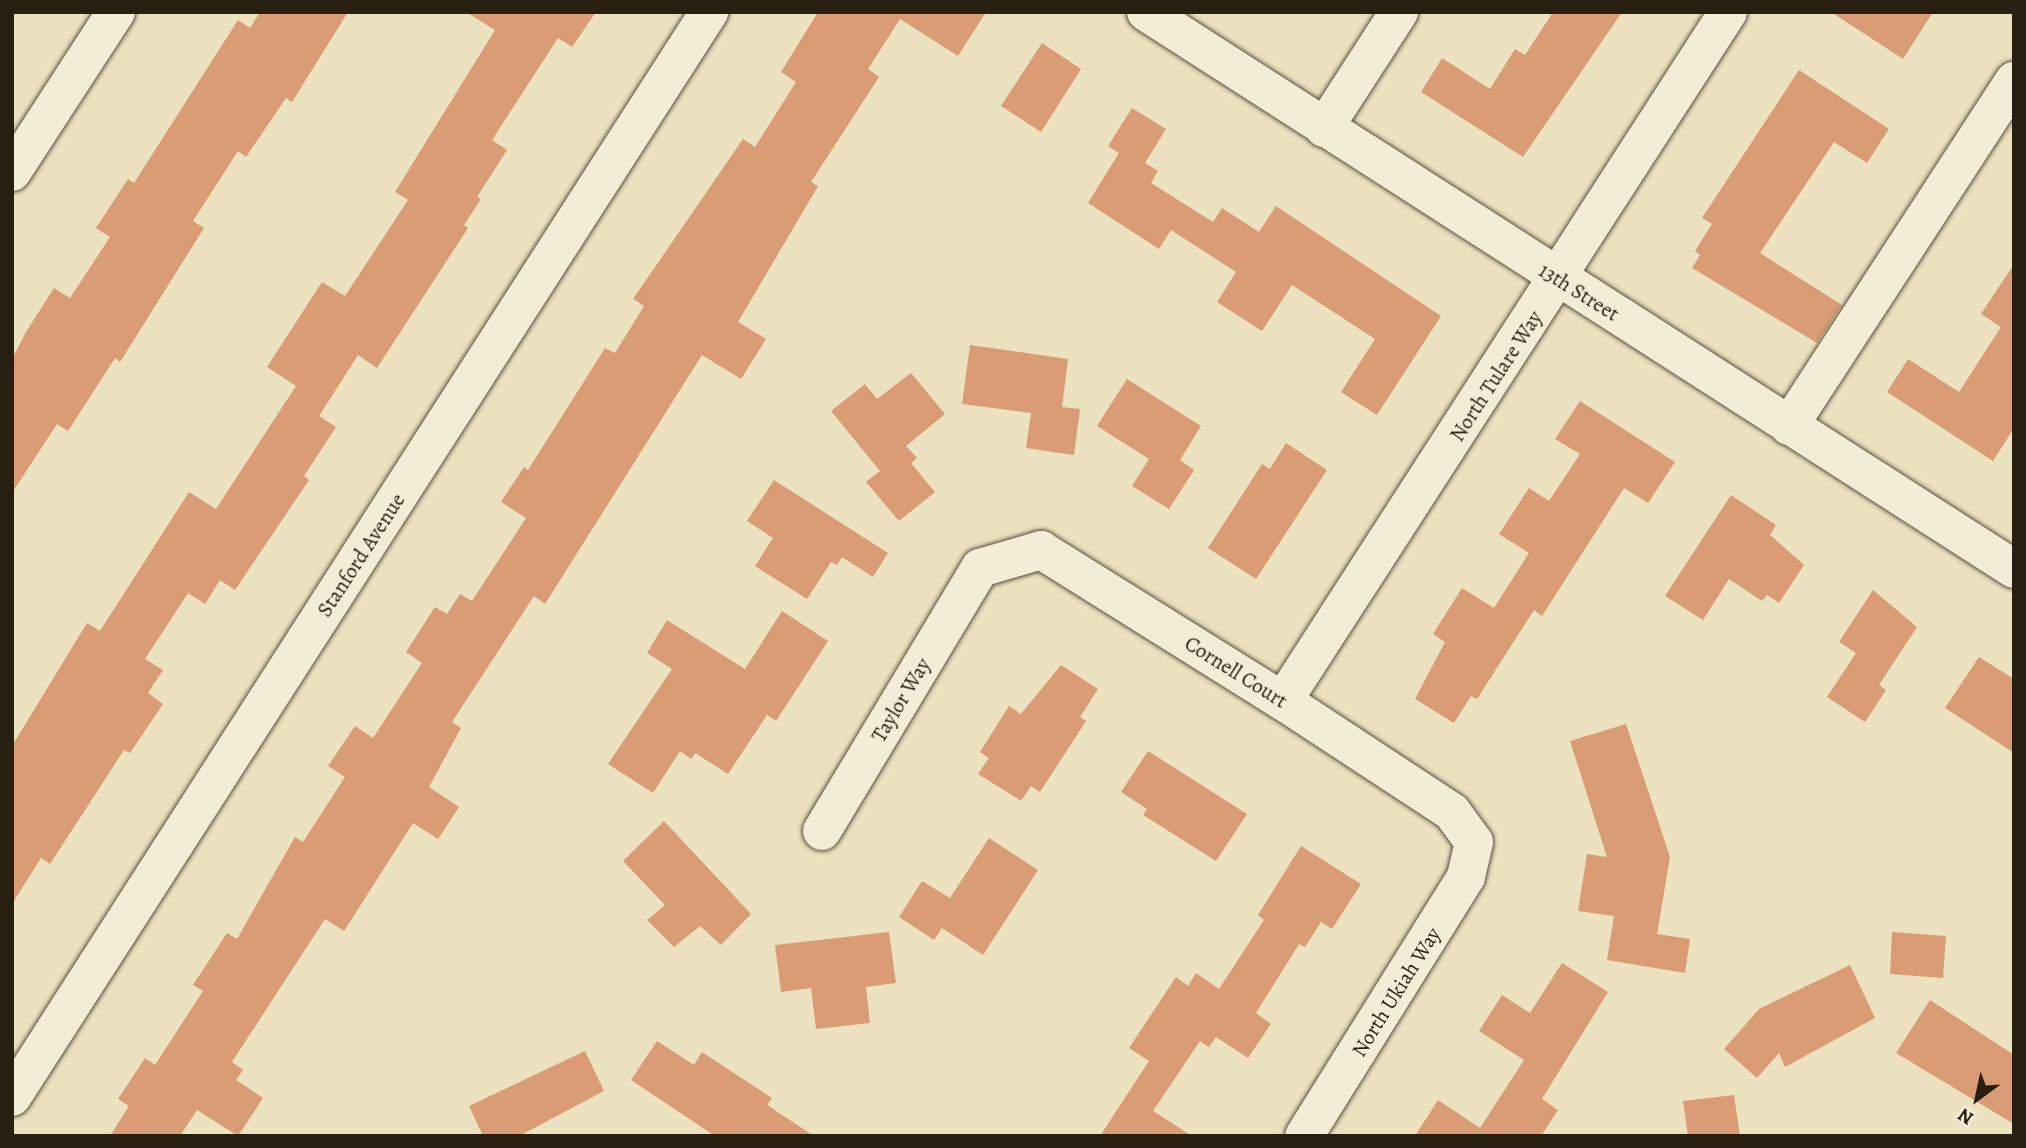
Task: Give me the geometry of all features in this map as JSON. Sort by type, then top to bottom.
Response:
[{"type":"street","points":[[12,172],[116,12]]},
{"type":"street","name":"Stanford Avenue","points":[[12,1097],[709,12]]},
{"type":"street","name":"13th Street","points":[[1146,12],[1558,279],[2014,569]]},
{"type":"street","points":[[1324,128],[1399,12]]},
{"type":"street","name":"North Tulare Way","points":[[1283,701],[1728,12]]},
{"type":"street","points":[[1789,426],[2014,81]]},
{"type":"street","name":"Cornell Court","points":[[980,568],[1041,550],[1283,701],[1452,812],[1474,842]]},
{"type":"street","name":"Taylor Way","points":[[822,831],[980,568]]},
{"type":"street","name":"North Ukiah Way","points":[[1304,1136],[1466,877],[1474,842]]},
{"type":"building","points":[[260,12],[348,12],[292,102],[286,98],[246,157],[238,151],[193,221],[204,228],[120,362],[115,358],[68,431],[57,424],[12,493],[12,359],[54,288],[70,298],[110,237],[96,228],[128,179],[134,183],[238,20],[250,28]]},
{"type":"building","points":[[466,12],[596,12],[572,47],[558,38],[492,140],[507,150],[477,197],[481,199],[464,225],[468,228],[377,368],[358,355],[319,416],[336,427],[304,476],[309,480],[235,590],[220,580],[205,604],[188,593],[145,659],[163,670],[148,693],[163,704],[130,753],[124,750],[50,864],[41,858],[12,904],[12,746],[87,623],[100,631],[189,492],[216,509],[296,386],[267,367],[322,282],[345,296],[408,200],[395,192],[495,30]]},
{"type":"building","points":[[818,12],[986,12],[958,56],[900,19],[868,69],[879,77],[811,182],[818,186],[738,322],[766,339],[741,379],[702,355],[545,604],[534,596],[452,722],[461,728],[429,787],[459,807],[438,839],[413,823],[344,931],[325,919],[232,1062],[243,1070],[236,1080],[263,1098],[238,1136],[197,1110],[180,1136],[110,1136],[129,1106],[118,1099],[145,1058],[155,1065],[203,991],[193,985],[227,933],[237,939],[295,837],[303,842],[345,777],[328,766],[355,726],[373,738],[422,663],[406,652],[435,607],[447,614],[460,594],[472,601],[526,518],[501,502],[524,467],[528,470],[605,348],[615,353],[644,306],[633,299],[743,139],[755,147],[796,82],[781,72]]},
{"type":"building","points":[[1553,12],[1622,12],[1523,157],[1421,92],[1442,58],[1490,89],[1515,49],[1525,55]]},
{"type":"building","points":[[1831,12],[1933,12],[1903,59]]},
{"type":"building","points":[[1042,43],[1081,69],[1041,132],[1001,106]]},
{"type":"building","points":[[1799,70],[1889,129],[1867,163],[1834,142],[1760,253],[1842,305],[1817,343],[1692,268],[1700,255],[1695,251],[1712,224],[1702,218]]},
{"type":"building","points":[[1132,108],[1166,129],[1145,163],[1158,171],[1151,183],[1213,222],[1222,208],[1259,232],[1276,206],[1441,316],[1377,415],[1341,392],[1375,339],[1292,285],[1262,331],[1217,302],[1236,272],[1171,230],[1159,249],[1088,203],[1119,153],[1108,146]]},
{"type":"building","points":[[2014,264],[2014,428],[1993,461],[1887,392],[1908,359],[1959,392],[2001,327],[1981,314]]},
{"type":"building","points":[[970,345],[1068,359],[1062,407],[1080,409],[1074,455],[1026,448],[1031,413],[962,404]]},
{"type":"building","points":[[911,373],[945,414],[906,446],[917,458],[911,463],[935,492],[899,521],[866,482],[880,471],[831,411],[865,384],[877,399]]},
{"type":"building","points":[[1127,379],[1201,426],[1180,460],[1194,470],[1169,509],[1132,486],[1149,459],[1097,426]]},
{"type":"building","points":[[1580,401],[1675,462],[1648,503],[1624,488],[1542,616],[1534,610],[1477,699],[1471,696],[1454,723],[1415,699],[1445,642],[1433,634],[1462,588],[1494,608],[1529,553],[1499,534],[1529,488],[1549,501],[1580,454],[1555,439]]},
{"type":"building","points":[[1286,443],[1327,470],[1256,579],[1208,548],[1262,464],[1270,469]]},
{"type":"building","points":[[774,480],[888,553],[873,577],[842,557],[837,565],[831,562],[807,599],[755,566],[773,538],[747,521]]},
{"type":"building","points":[[1731,495],[1776,525],[1770,535],[1804,565],[1779,603],[1767,595],[1762,601],[1729,579],[1703,620],[1665,596]]},
{"type":"building","points":[[1873,590],[1917,627],[1879,685],[1886,690],[1865,722],[1827,697],[1856,653],[1839,642]]},
{"type":"building","points":[[782,611],[828,641],[776,721],[767,715],[728,774],[695,753],[691,759],[680,751],[653,793],[608,764],[672,669],[647,653],[667,620],[745,669]]},
{"type":"building","points":[[1979,657],[2014,679],[2014,753],[1945,708]]},
{"type":"building","points":[[1061,665],[1098,689],[1080,717],[1086,721],[1040,792],[1031,786],[1021,801],[978,774],[989,758],[980,752],[1009,706],[1021,714]]},
{"type":"building","points":[[1626,724],[1670,857],[1657,934],[1690,939],[1685,973],[1607,960],[1614,916],[1578,911],[1587,854],[1607,857],[1570,741]]},
{"type":"building","points":[[1148,751],[1247,814],[1216,861],[1143,815],[1147,809],[1121,792]]},
{"type":"building","points":[[664,821],[751,914],[721,945],[700,926],[674,947],[647,920],[665,905],[623,861]]},
{"type":"building","points":[[989,838],[1038,870],[983,955],[942,928],[934,940],[899,917],[922,881],[950,898]]},
{"type":"building","points":[[1301,846],[1361,884],[1332,929],[1321,922],[1305,947],[1299,944],[1256,1013],[1271,1024],[1248,1058],[1216,1037],[1209,1047],[1200,1041],[1153,1111],[1192,1136],[1100,1136],[1149,1061],[1129,1048],[1176,977],[1188,986],[1196,973],[1219,989],[1264,920],[1258,915]]},
{"type":"building","points":[[889,932],[896,983],[866,987],[870,1023],[816,1029],[811,988],[781,992],[775,945]]},
{"type":"building","points":[[1892,932],[1946,936],[1943,978],[1890,974]]},
{"type":"building","points":[[1562,963],[1608,992],[1542,1099],[1558,1110],[1541,1136],[1415,1136],[1438,1100],[1480,1128],[1524,1060],[1479,1031],[1502,995],[1530,1013]]},
{"type":"building","points":[[1850,965],[1875,1018],[1785,1067],[1779,1053],[1757,1078],[1724,1049],[1759,1009]]},
{"type":"building","points":[[1930,1000],[2014,1055],[2014,1124],[1896,1053]]},
{"type":"building","points":[[657,1041],[694,1065],[702,1052],[772,1098],[767,1105],[814,1136],[715,1136],[631,1080]]},
{"type":"building","points":[[585,1051],[604,1091],[519,1136],[483,1136],[469,1106]]},
{"type":"building","points":[[1734,1095],[1740,1136],[1688,1136],[1683,1101]]}]
